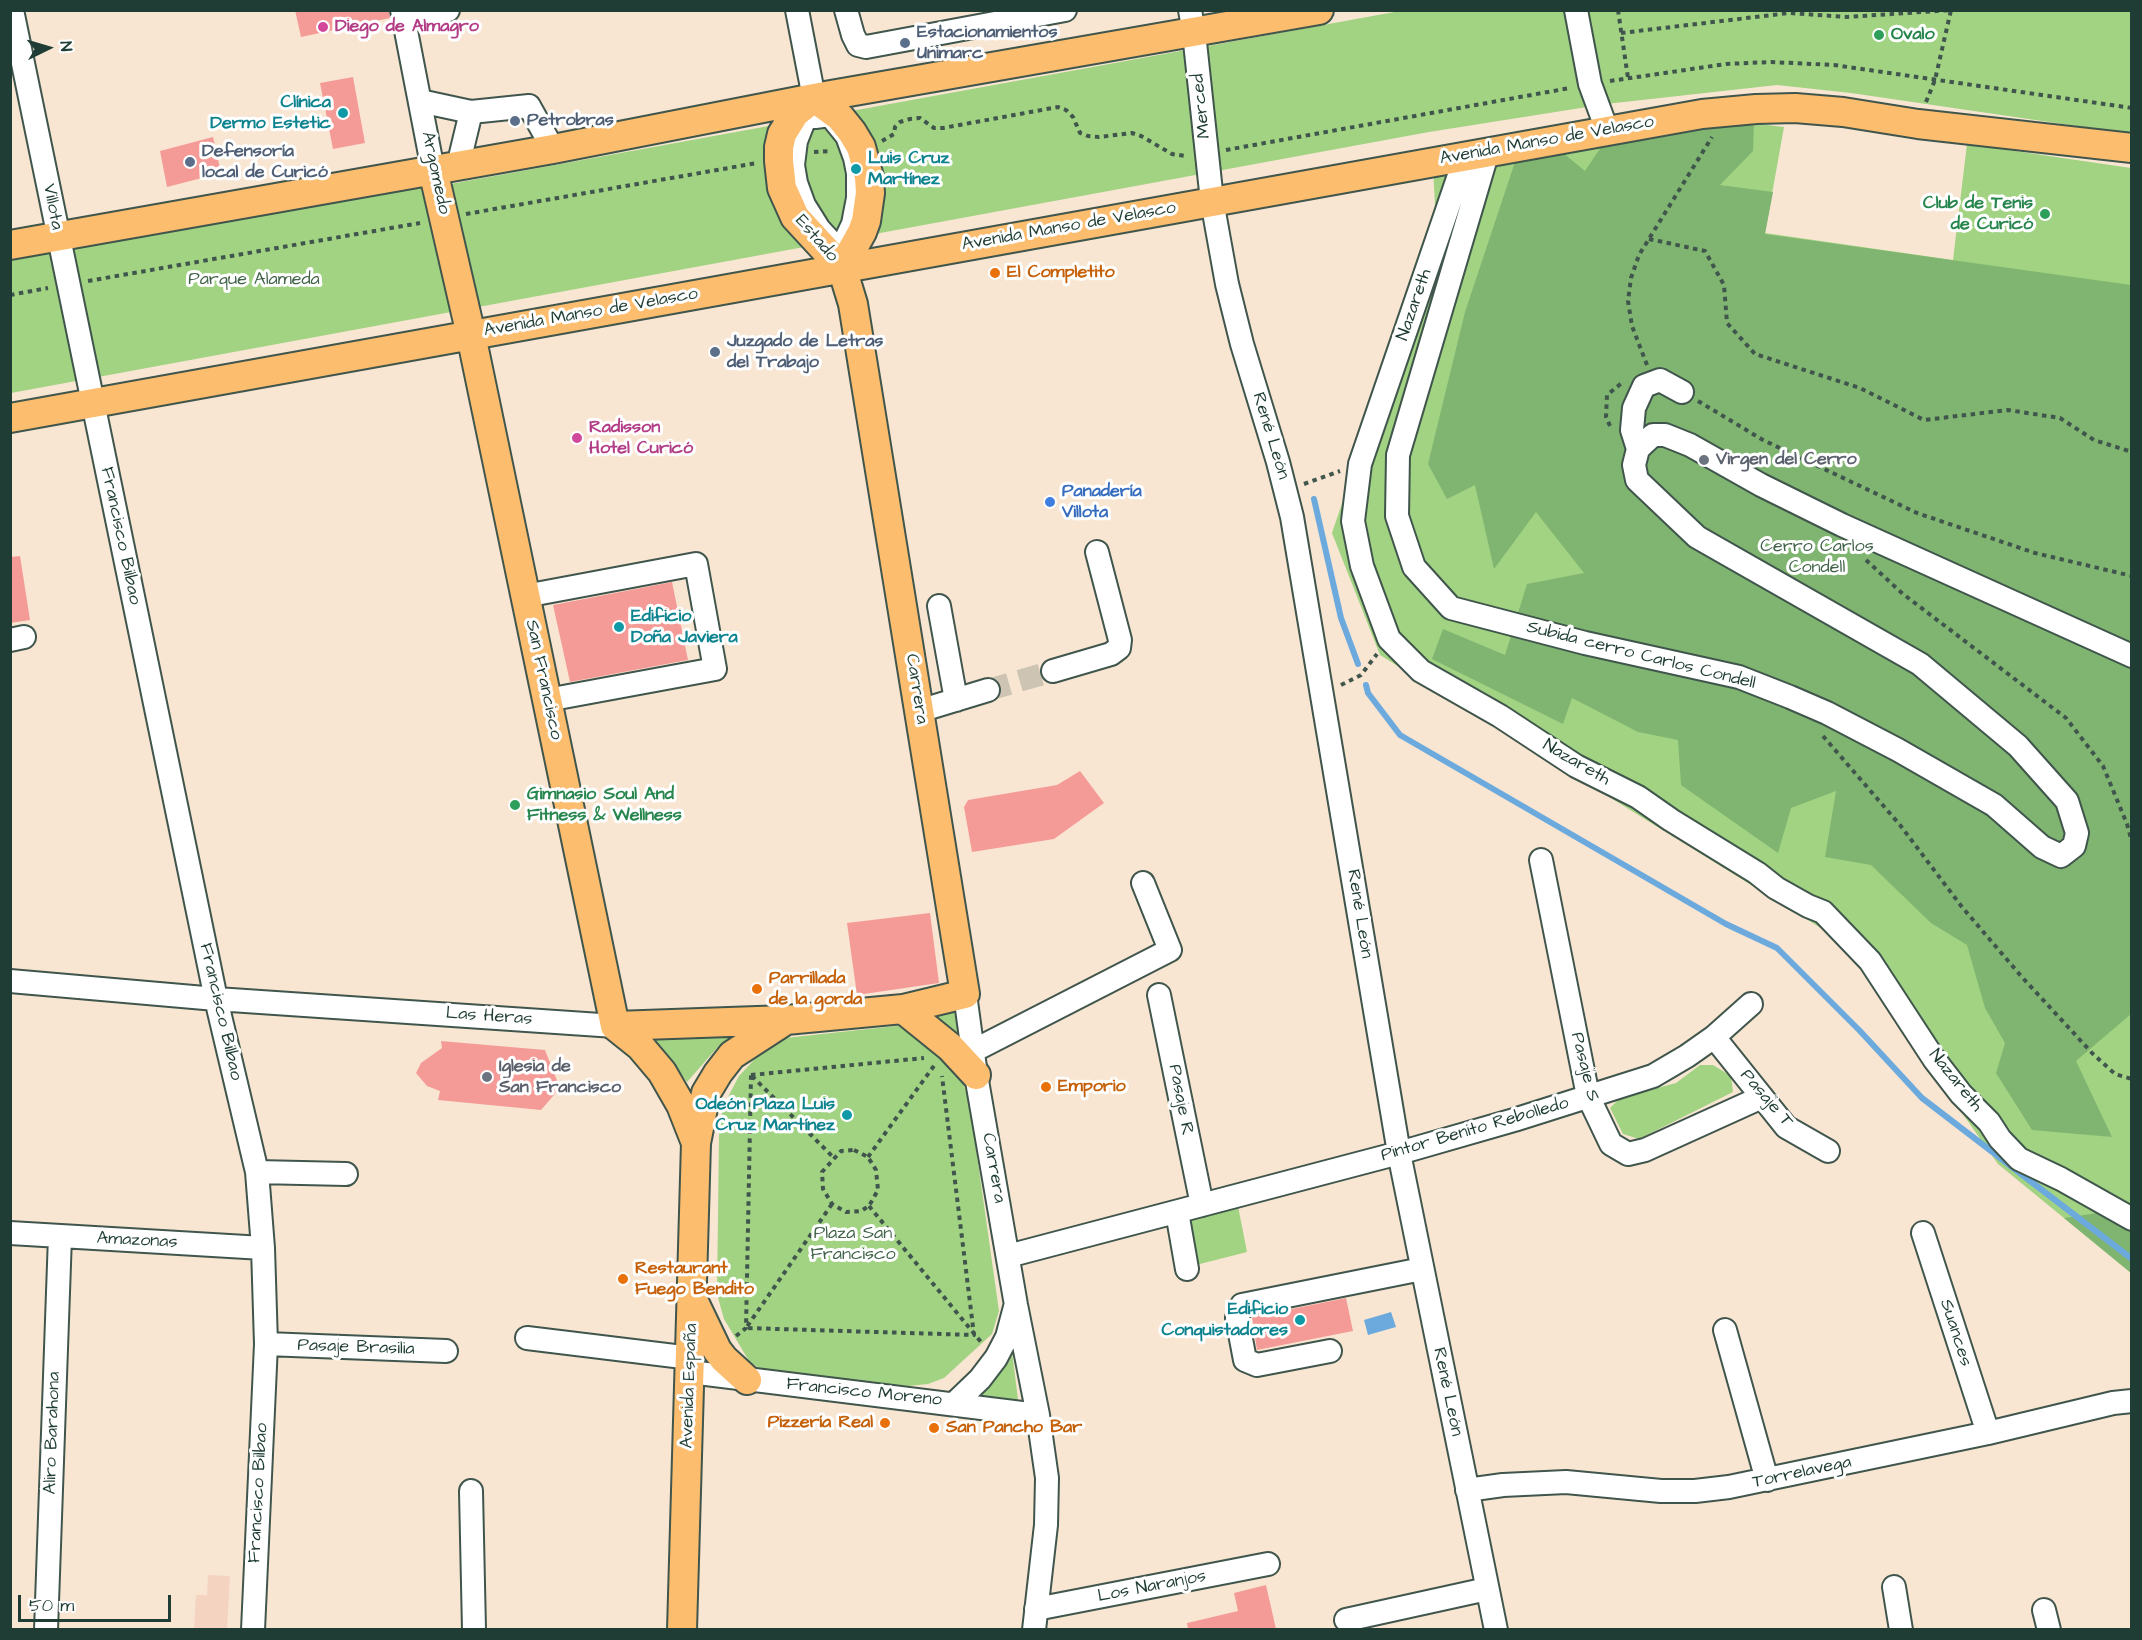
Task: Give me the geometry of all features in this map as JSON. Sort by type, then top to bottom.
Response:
[{"type":"main road","points":[[10,245],[553,149],[1192,22],[1319,10]]},
{"type":"main road","points":[[814,98],[840,117],[852,132],[869,177],[869,209],[862,232],[842,268]]},
{"type":"main road","name":"Estado","points":[[814,98],[795,112],[788,122],[779,147],[787,160],[782,188],[795,217],[842,268]]},
{"type":"main road","name":"Avenida Manso de Velasco","points":[[10,418],[1477,153],[1726,111],[1795,108],[1843,112],[1918,124],[2132,148]]},
{"type":"main road","name":"Argomedo","points":[[446,168],[444,218],[471,335]]},
{"type":"main road","name":"Carrera","points":[[842,268],[853,304],[966,994]]},
{"type":"main road","name":"San Francisco","points":[[471,335],[615,1026]]},
{"type":"main road","name":"Las Heras","points":[[615,1026],[786,1020],[903,1009],[966,994]]},
{"type":"main road","points":[[903,1009],[960,1057]]},
{"type":"main road","name":"Avenida España","points":[[682,1629],[696,1143],[706,1093],[718,1073],[742,1065],[786,1020]]},
{"type":"main road","name":"Avenida España","points":[[615,1026],[640,1046],[662,1072],[681,1105],[696,1143]]},
{"type":"main road","points":[[692,1297],[717,1350],[747,1380]]},
{"type":"street","name":"Villota","points":[[12,10],[93,403]]},
{"type":"street","points":[[403,16],[448,10]]},
{"type":"street","points":[[797,10],[814,98]]},
{"type":"street","points":[[846,10],[853,36],[858,45],[866,47],[1065,10]]},
{"type":"street","points":[[1576,10],[1590,84],[1607,130]]},
{"type":"street","name":"Argomedo","points":[[403,16],[420,101],[446,168]]},
{"type":"street","name":"Merced","points":[[1192,22],[1212,201]]},
{"type":"street","points":[[420,101],[471,112],[529,106],[553,149]]},
{"type":"street","points":[[446,168],[471,112]]},
{"type":"street","points":[[807,113],[815,117],[830,114],[856,147],[858,198],[853,224],[844,241],[839,244],[832,243],[819,229],[804,205],[787,160],[807,113]]},
{"type":"street","name":"Subida cerro Carlos Condell","points":[[1477,153],[1398,455],[1397,516],[1414,567],[1451,608],[1585,643],[1739,677],[1790,697],[1827,713],[1898,750],[1994,805],[2042,847],[2061,856],[2074,846],[2077,833],[2067,801],[2018,746],[1920,664],[1697,537],[1637,480],[1634,465],[1638,449]]},
{"type":"street","name":"Nazareth","points":[[1477,153],[1360,464],[1353,521],[1362,566],[1389,639],[1421,671],[1500,716],[1576,766],[1638,797],[1757,873],[1776,888],[1823,912],[1870,961],[1934,1059],[1961,1094],[1989,1122],[2000,1140],[2019,1160],[2061,1179],[2132,1219]]},
{"type":"street","name":"René León","points":[[1212,201],[1232,306],[1286,490],[1399,1153],[1496,1629]]},
{"type":"street","points":[[1682,392],[1660,381],[1644,386],[1634,408],[1632,430],[1638,449],[1653,435],[1665,435],[1690,445],[1761,485],[1842,525],[2132,656]]},
{"type":"street","name":"Francisco Bilbao","points":[[93,403],[216,999],[257,1173],[263,1248],[266,1344],[253,1629]]},
{"type":"street","points":[[1053,671],[1111,654],[1119,648],[1120,640],[1097,552]]},
{"type":"street","points":[[525,596],[696,564],[715,669],[547,700]]},
{"type":"street","points":[[939,606],[956,700]]},
{"type":"street","points":[[919,711],[988,690]]},
{"type":"street","name":"Pasaje S","points":[[1541,861],[1588,1096],[1611,1144],[1628,1154],[1645,1150],[1762,1097]]},
{"type":"street","points":[[960,1057],[1170,950],[1143,883]]},
{"type":"street","name":"Las Heras","points":[[10,981],[216,999],[615,1026]]},
{"type":"street","name":"Carrera","points":[[966,994],[960,1057],[1008,1256],[1038,1415],[1047,1478],[1048,1504],[1035,1619]]},
{"type":"street","name":"Pasaje R","points":[[1159,995],[1202,1205]]},
{"type":"street","name":"Pintor Benito Rebolledo","points":[[1008,1256],[1399,1153],[1653,1076],[1714,1037],[1751,1004]]},
{"type":"street","name":"Pasaje T","points":[[1714,1037],[1786,1127],[1828,1152]]},
{"type":"street","points":[[257,1173],[346,1174]]},
{"type":"street","points":[[1177,1212],[1187,1269]]},
{"type":"street","name":"Amazonas","points":[[10,1233],[263,1248]]},
{"type":"street","name":"Suances","points":[[1923,1233],[1988,1433]]},
{"type":"street","name":"Aliro Barahona","points":[[46,1629],[60,1236]]},
{"type":"street","points":[[1330,1351],[1257,1365],[1245,1360],[1237,1318],[1242,1305],[1422,1269]]},
{"type":"street","name":"Carrera","points":[[955,1403],[980,1379],[996,1358],[1007,1337],[1016,1305]]},
{"type":"street","points":[[1725,1330],[1767,1480]]},
{"type":"street","points":[[527,1338],[690,1365]]},
{"type":"street","name":"Pasaje Brasilia","points":[[266,1344],[446,1351]]},
{"type":"street","name":"Francisco Moreno","points":[[690,1365],[747,1380],[955,1403],[1038,1415]]},
{"type":"street","name":"Torrelavega","points":[[1467,1490],[1503,1485],[1566,1482],[1661,1491],[1695,1491],[1767,1480],[1988,1433],[2113,1403],[2132,1401]]},
{"type":"street","points":[[471,1491],[474,1629]]},
{"type":"street","name":"Los Naranjos","points":[[1035,1619],[1269,1564]]},
{"type":"street","points":[[1894,1587],[1901,1629]]},
{"type":"street","points":[[1346,1620],[1487,1589]]},
{"type":"path","points":[[1618,10],[1628,78]]},
{"type":"path","points":[[1622,33],[1789,13],[1847,17],[1952,10],[1935,80],[1918,124]]},
{"type":"path","points":[[10,295],[856,147],[890,138],[894,134],[895,127],[900,123],[920,118],[934,128],[943,128],[1058,107],[1066,110],[1073,117],[1080,133],[1099,137],[1132,133],[1172,154],[1188,156],[1590,84],[1726,64],[1771,62],[1834,65],[2132,108]]},
{"type":"path","points":[[1649,372],[1632,326],[1628,302],[1630,278],[1639,255],[1726,111]]},
{"type":"path","points":[[1649,239],[1705,251],[1724,285],[1727,323],[1755,354],[1860,388],[1924,420],[2008,410],[2060,418],[2094,440],[2132,452]]},
{"type":"path","points":[[1682,392],[1763,440],[1917,513],[2035,553],[2132,576]]},
{"type":"path","points":[[1286,490],[1360,464]]},
{"type":"path","points":[[1842,525],[1868,561],[1903,594],[2066,718],[2103,766],[2132,842]]},
{"type":"path","points":[[1322,695],[1361,675],[1389,639]]},
{"type":"path","points":[[1819,731],[1900,825],[1962,908],[2021,976],[2093,1054],[2115,1074],[2132,1079]]},
{"type":"path","points":[[742,1065],[960,1057]]},
{"type":"path","points":[[868,1157],[960,1057]]},
{"type":"path","points":[[960,1057],[974,1335]]},
{"type":"path","points":[[742,1065],[834,1158]]},
{"type":"path","points":[[742,1065],[746,1328]]},
{"type":"path","points":[[854,1150],[868,1157],[876,1170],[878,1190],[869,1206],[861,1211],[846,1212],[832,1204],[823,1189],[822,1172],[842,1151],[854,1150]]},
{"type":"path","points":[[717,1350],[746,1328],[832,1204]]},
{"type":"path","points":[[869,1206],[974,1335]]},
{"type":"path","points":[[746,1328],[974,1335]]},
{"type":"shaded area","points":[[208,1575],[230,1576],[227,1629],[194,1629],[196,1595],[207,1595]]},
{"type":"green space","name":"Parque Alameda","points":[[1400,11],[2131,11],[2131,134],[1851,93],[1777,85],[1606,104],[1429,132],[11,393],[11,259],[249,212],[445,185]]},
{"type":"green space","name":"Cerro Carlos Condell","points":[[1734,121],[1784,127],[1765,233],[1953,260],[1967,144],[2131,168],[2131,1273],[1998,1164],[1840,940],[1380,655],[1332,533],[1436,224],[1433,167]]},
{"type":"green space","name":"Cerro Carlos Condell","points":[[1754,123],[1753,151],[1720,185],[1773,192],[1765,234],[2131,285],[2131,1014],[2076,1061],[2112,1137],[2032,1130],[1996,1073],[2005,1043],[1985,1008],[1967,945],[1931,923],[1871,865],[1825,857],[1836,791],[1791,808],[1778,853],[1681,785],[1678,740],[1638,732],[1572,698],[1563,724],[1432,659],[1443,629],[1505,655],[1527,584],[1584,573],[1536,512],[1494,569],[1475,485],[1447,499],[1428,464],[1465,312],[1517,156],[1557,148],[1585,171],[1607,138],[1677,124]]},
{"type":"green space","points":[[956,1012],[963,1039],[933,1016]]},
{"type":"green space","name":"Plaza San Francisco","points":[[905,1025],[926,1036],[962,1080],[969,1099],[999,1311],[992,1334],[944,1378],[928,1384],[908,1386],[784,1376],[763,1371],[749,1361],[724,1319],[717,1294],[719,1137],[721,1116],[729,1095],[739,1076],[767,1046],[785,1038]]},
{"type":"green space","points":[[735,1034],[716,1049],[687,1082],[646,1035]]},
{"type":"green space","points":[[1700,1065],[1713,1065],[1731,1076],[1733,1092],[1639,1139],[1623,1134],[1610,1108],[1620,1098],[1676,1083]]},
{"type":"green space","points":[[1238,1206],[1247,1252],[1196,1265],[1187,1218]]},
{"type":"green space","points":[[2131,1208],[2131,1273],[2064,1218]]},
{"type":"green space","points":[[1012,1351],[1018,1400],[970,1398]]},
{"type":"water","points":[[1391,1312],[1396,1327],[1368,1335],[1364,1320]]},
{"type":"building","name":"Diego de Almagro","points":[[295,10],[389,10],[390,18],[301,37]]},
{"type":"building","name":"Clínica Dermo Estetic","points":[[353,77],[365,143],[333,149],[320,83]]},
{"type":"building","name":"Defensoría local de Curicó","points":[[213,137],[221,173],[167,187],[160,151]]},
{"type":"building","points":[[20,556],[30,620],[10,623],[10,557]]},
{"type":"building","name":"Edificio Doña Javiera","points":[[672,582],[688,660],[570,682],[553,605]]},
{"type":"building","points":[[1080,771],[1104,803],[1054,839],[972,852],[964,807],[968,800],[1057,785]]},
{"type":"building","points":[[930,913],[939,983],[857,995],[847,923]]},
{"type":"building","name":"Iglesia de San Francisco","points":[[441,1041],[545,1050],[560,1088],[541,1110],[438,1100],[440,1091],[427,1086],[416,1073],[421,1063],[442,1048]]},
{"type":"building","name":"Edificio Conquistadores","points":[[1346,1298],[1353,1331],[1257,1350],[1252,1317]]},
{"type":"building","points":[[1266,1585],[1276,1629],[1188,1629],[1187,1623],[1238,1611],[1234,1593]]},
{"type":"waterway","points":[[1314,499],[1341,618],[1358,664]]},
{"type":"waterway","points":[[1366,685],[1368,693],[1400,735],[1726,924],[1777,948],[1860,1031],[1922,1098],[2132,1259]]},
{"type":"tunnel","points":[[988,690],[1053,671]]},
{"type":"place","name":"Diego de Almagro","points":[[323,27]]},
{"type":"place","name":"Ovalo","points":[[1879,35]]},
{"type":"place","name":"Estacionamientos Unimarc","points":[[905,43]]},
{"type":"place","name":"Clínica Dermo Estetic","points":[[343,113]]},
{"type":"place","name":"Petrobras","points":[[515,121]]},
{"type":"place","name":"Defensoría local de Curicó","points":[[190,162]]},
{"type":"place","name":"Luis Cruz Martínez","points":[[856,169]]},
{"type":"place","name":"Club de Tenis de Curicó","points":[[2045,214]]},
{"type":"place","name":"El Completito","points":[[995,273]]},
{"type":"place","name":"Juzgado de Letras del Trabajo","points":[[715,352]]},
{"type":"place","name":"Radisson Hotel Curicó","points":[[577,438]]},
{"type":"place","name":"Virgen del Cerro","points":[[1704,460]]},
{"type":"place","name":"Panadería Villota","points":[[1050,502]]},
{"type":"place","name":"Edificio Doña Javiera","points":[[619,627]]},
{"type":"place","name":"Gimnasio Soul And Fitness & Wellness","points":[[515,805]]},
{"type":"place","name":"Parrillada de la gorda","points":[[757,989]]},
{"type":"place","name":"Iglesia de San Francisco","points":[[487,1077]]},
{"type":"place","name":"Emporio","points":[[1046,1087]]},
{"type":"place","name":"Odeón Plaza Luis Cruz Martínez","points":[[847,1115]]},
{"type":"place","name":"Restaurant Fuego Bendito","points":[[623,1279]]},
{"type":"place","name":"Edificio Conquistadores","points":[[1300,1320]]},
{"type":"place","name":"Pizzería Real","points":[[885,1423]]},
{"type":"place","name":"San Pancho Bar","points":[[934,1428]]}]
